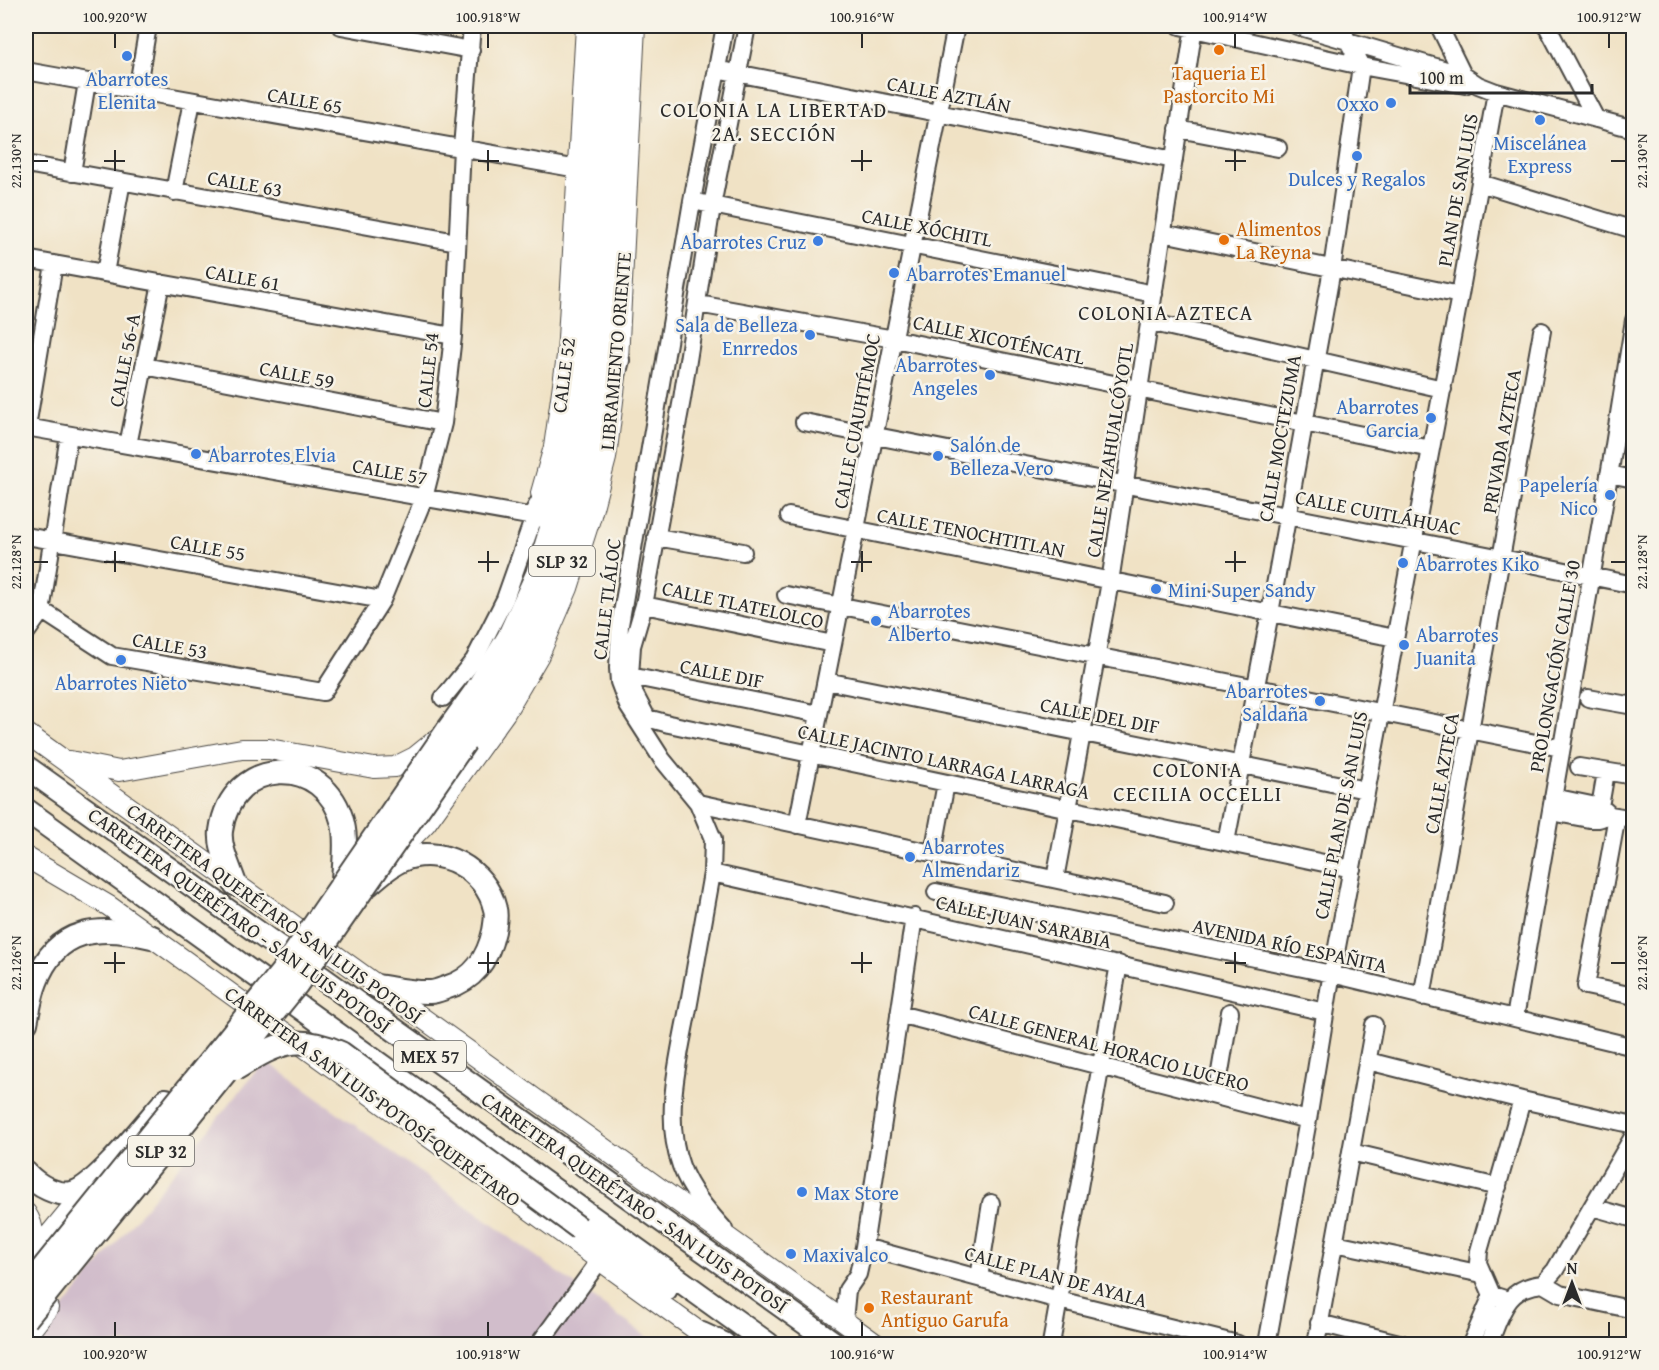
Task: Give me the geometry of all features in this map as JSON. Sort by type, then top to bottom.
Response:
[{"type":"highway","name":"LIBRAMIENTO ORIENTE","points":[[593,359],[602,26]]},
{"type":"highway","name":"LIBRAMIENTO ORIENTE","points":[[456,737],[476,693],[508,638],[537,574],[556,512],[580,454],[593,359],[621,26]]},
{"type":"highway","points":[[534,518],[580,454],[593,359]]},
{"type":"highway","name":"SLP 32","points":[[26,1319],[220,1077],[456,737]]},
{"type":"highway","name":"CARRETERA QUERÉTARO - SAN LUIS POTOSÍ","points":[[26,767],[835,1344]]},
{"type":"highway","points":[[235,884],[220,833],[234,796],[248,782],[268,773],[289,771],[310,779],[326,790],[336,805],[344,825],[351,886],[403,859],[421,856],[438,856],[458,862],[478,876],[492,896],[496,911],[490,948],[477,971],[458,984],[431,992],[376,986]]},
{"type":"highway","name":"CARRETERA QUERÉTARO - SAN LUIS POTOSÍ","points":[[26,810],[768,1344]]},
{"type":"highway","points":[[26,1023],[35,983],[47,959],[62,943],[88,932],[122,930],[152,937]]},
{"type":"highway","name":"SLP 32","points":[[26,1289],[189,1085],[289,978]]},
{"type":"highway","name":"SLP 32","points":[[220,1077],[262,1053],[287,1043],[299,1041],[324,1045],[341,1053],[741,1344]]},
{"type":"highway","points":[[26,1173],[32,1180],[56,1192],[74,1192],[93,1182],[171,1094],[189,1085]]},
{"type":"highway","points":[[707,1339],[724,1344]]},
{"type":"main road","name":"CALLE 52","points":[[534,518],[554,447],[593,359],[578,169],[586,26]]},
{"type":"main road","name":"LIBRAMIENTO ORIENTE","points":[[351,886],[426,823],[505,712],[539,655],[568,588],[606,458],[593,359],[635,26]]},
{"type":"main road","name":"CARRETERA QUERÉTARO-SAN LUIS POTOSÍ","points":[[26,733],[876,1344]]},
{"type":"main road","points":[[62,759],[119,771],[242,749],[269,749],[374,768],[396,767],[456,737]]},
{"type":"main road","name":"CARRETERA SAN LUIS POTOSÍ-QUERÉTARO","points":[[26,857],[109,906],[707,1339]]},
{"type":"main road","points":[[26,1263],[93,1182]]},
{"type":"main road","name":"SLP 32","points":[[26,1336],[114,1228],[118,1204]]},
{"type":"main road","points":[[26,1213],[32,1222],[33,1240],[26,1255]]},
{"type":"street","points":[[137,91],[148,26]]},
{"type":"street","points":[[341,26],[471,50]]},
{"type":"street","name":"CALLE 54","points":[[323,692],[382,600],[424,498],[442,423],[453,336],[462,148],[472,26]]},
{"type":"street","name":"CALLE TLÁLOC","points":[[669,724],[647,718],[618,668],[620,625],[725,26]]},
{"type":"street","name":"CALLE TLÁLOC","points":[[736,1244],[693,1190],[680,1165],[673,1131],[676,1080],[720,874],[713,839],[698,803],[662,759],[628,706],[624,679],[644,605],[682,399],[712,206],[747,26]]},
{"type":"street","name":"CALLE CUAUHTÉMOC","points":[[797,825],[956,26]]},
{"type":"street","points":[[1189,26],[1361,66],[1468,82]]},
{"type":"street","name":"CALLE NEZAHUALCÓYOTL","points":[[1055,879],[1110,582],[1174,160],[1189,26]]},
{"type":"street","points":[[1297,26],[1496,92],[1634,129]]},
{"type":"street","points":[[1340,26],[1361,66]]},
{"type":"street","points":[[1439,26],[1468,82]]},
{"type":"street","points":[[1547,26],[1596,119]]},
{"type":"street","name":"CALLE MOCTEZUMA","points":[[1226,842],[1332,269],[1361,66]]},
{"type":"street","name":"CALLE AZTLÁN","points":[[717,69],[1174,160]]},
{"type":"street","name":"CALLE 65","points":[[26,71],[578,169]]},
{"type":"street","points":[[72,173],[87,82]]},
{"type":"street","name":"PLAN DE SAN LUIS","points":[[1460,295],[1496,92]]},
{"type":"street","points":[[174,192],[192,101]]},
{"type":"street","points":[[1178,129],[1278,148]]},
{"type":"street","name":"CALLE 63","points":[[26,164],[457,242]]},
{"type":"street","points":[[105,273],[122,182]]},
{"type":"street","points":[[1480,183],[1634,231]]},
{"type":"street","name":"CALLE XÓCHITL","points":[[693,201],[1154,294]]},
{"type":"street","points":[[1163,233],[1460,295]]},
{"type":"street","name":"CALLE 61","points":[[26,259],[453,336]]},
{"type":"street","points":[[26,427],[33,348],[54,264]]},
{"type":"street","name":"CALLE 56-A","points":[[128,445],[161,283]]},
{"type":"street","name":"CALLE PLAN DE SAN LUIS","points":[[1267,1344],[1331,979],[1460,295]]},
{"type":"street","name":"CALLE XICOTÉNCATL","points":[[698,304],[894,339],[1431,449]]},
{"type":"street","name":"PROLONGACIÓN CALLE 30","points":[[1515,1018],[1634,321]]},
{"type":"street","points":[[1149,322],[1443,389]]},
{"type":"street","name":"PRIVADA AZTECA","points":[[1502,558],[1542,331]]},
{"type":"street","name":"CALLE 59","points":[[144,366],[442,423]]},
{"type":"street","points":[[660,396],[682,399]]},
{"type":"street","name":"CALLE CUITLÁHUAC","points":[[804,422],[1634,585]]},
{"type":"street","name":"CALLE 57","points":[[26,427],[534,518]]},
{"type":"street","points":[[26,633],[41,612],[69,435]]},
{"type":"street","points":[[1609,474],[1634,479]]},
{"type":"street","points":[[645,479],[667,482]]},
{"type":"street","name":"CALLE TENOCHTITLAN","points":[[789,516],[1395,638]]},
{"type":"street","name":"CALLE 52","points":[[443,698],[474,660],[500,609],[534,518]]},
{"type":"street","name":"CALLE 55","points":[[26,536],[382,600]]},
{"type":"street","points":[[656,537],[743,552]]},
{"type":"street","name":"CALLE AZTECA","points":[[1422,997],[1502,558]]},
{"type":"street","points":[[786,596],[1560,748]]},
{"type":"street","name":"CALLE 53","points":[[26,600],[41,612],[112,656],[323,692]]},
{"type":"street","name":"CALLE TLATELOLCO","points":[[644,605],[833,644]]},
{"type":"street","name":"CALLE DIF","points":[[624,679],[819,714]]},
{"type":"street","name":"CALLE DEL DIF","points":[[826,681],[1366,790]]},
{"type":"street","points":[[1588,699],[1634,706]]},
{"type":"street","name":"CALLE JACINTO LARRAGA LARRAGA","points":[[669,724],[1352,869]]},
{"type":"street","points":[[1579,767],[1634,776]]},
{"type":"street","points":[[1606,772],[1612,815],[1586,986],[1634,996]]},
{"type":"street","points":[[933,854],[946,783]]},
{"type":"street","points":[[698,803],[1165,903]]},
{"type":"street","points":[[1552,804],[1612,815]]},
{"type":"street","points":[[720,874],[722,808]]},
{"type":"street","name":"CALLE JUAN SARABIA","points":[[720,874],[1326,1008]]},
{"type":"street","name":"AVENIDA RÍO ESPAÑITA","points":[[936,892],[1422,997],[1634,1047]]},
{"type":"street","points":[[844,1321],[847,1290],[858,1275],[864,1247],[914,917]]},
{"type":"street","points":[[1051,1344],[1119,964]]},
{"type":"street","points":[[1216,1096],[1230,1012]]},
{"type":"street","name":"CALLE GENERAL HORACIO LUCERO","points":[[899,1014],[1308,1120]]},
{"type":"street","points":[[1316,1344],[1374,1025]]},
{"type":"street","points":[[1368,1061],[1522,1100],[1634,1125]]},
{"type":"street","points":[[1500,1298],[1482,1274],[1478,1263],[1479,1251],[1522,1100]]},
{"type":"street","points":[[1471,1344],[1500,1298],[1523,1287],[1543,1284],[1556,1270],[1634,1136]]},
{"type":"street","points":[[1351,1152],[1498,1187]]},
{"type":"street","points":[[979,1278],[991,1203]]},
{"type":"street","points":[[1592,1207],[1634,1219]]},
{"type":"street","points":[[1335,1243],[1482,1274]]},
{"type":"street","name":"CALLE PLAN DE AYALA","points":[[864,1247],[1059,1300],[1238,1344]]},
{"type":"street","points":[[539,1344],[600,1260]]},
{"type":"street","points":[[1543,1284],[1560,1294],[1634,1311]]},
{"type":"street","points":[[1489,1344],[1500,1298]]},
{"type":"street","points":[[1319,1323],[1403,1344]]},
{"type":"shaded area","points":[[265,1060],[657,1344],[34,1344]]},
{"type":"place","name":"Taqueria El Pastorcito Mi","points":[[1219,50]]},
{"type":"place","name":"Abarrotes Elenita","points":[[127,56]]},
{"type":"place","name":"Oxxo","points":[[1391,103]]},
{"type":"place","name":"Miscelánea Express","points":[[1540,120]]},
{"type":"place","name":"Dulces y Regalos","points":[[1357,156]]},
{"type":"place","name":"Alimentos La Reyna","points":[[1224,240]]},
{"type":"place","name":"Abarrotes Cruz","points":[[818,241]]},
{"type":"place","name":"Abarrotes Emanuel","points":[[894,273]]},
{"type":"place","name":"Sala de Belleza Enrredos","points":[[810,335]]},
{"type":"place","name":"Abarrotes Angeles","points":[[990,375]]},
{"type":"place","name":"Abarrotes Garcia","points":[[1431,418]]},
{"type":"place","name":"Abarrotes Elvia","points":[[196,454]]},
{"type":"place","name":"Salón de Belleza Vero","points":[[938,456]]},
{"type":"place","name":"Papelería Nico","points":[[1610,495]]},
{"type":"place","name":"Abarrotes Kiko","points":[[1403,563]]},
{"type":"place","name":"Mini Super Sandy","points":[[1156,589]]},
{"type":"place","name":"Abarrotes Alberto","points":[[876,621]]},
{"type":"place","name":"Abarrotes Juanita","points":[[1404,645]]},
{"type":"place","name":"Abarrotes Nieto","points":[[121,660]]},
{"type":"place","name":"Abarrotes Saldaña","points":[[1320,701]]},
{"type":"place","name":"Abarrotes Almendariz","points":[[910,857]]},
{"type":"place","name":"Max Store","points":[[802,1192]]},
{"type":"place","name":"Maxivalco","points":[[791,1254]]},
{"type":"place","name":"Restaurant Antiguo Garufa","points":[[869,1308]]},
{"type":"district","name":"COLONIA LA LIBERTAD 2A. SECCIÓN","points":[[774,121]]},
{"type":"district","name":"COLONIA AZTECA","points":[[1166,312]]},
{"type":"district","name":"COLONIA CECILIA OCCELLI","points":[[1198,781]]}]
